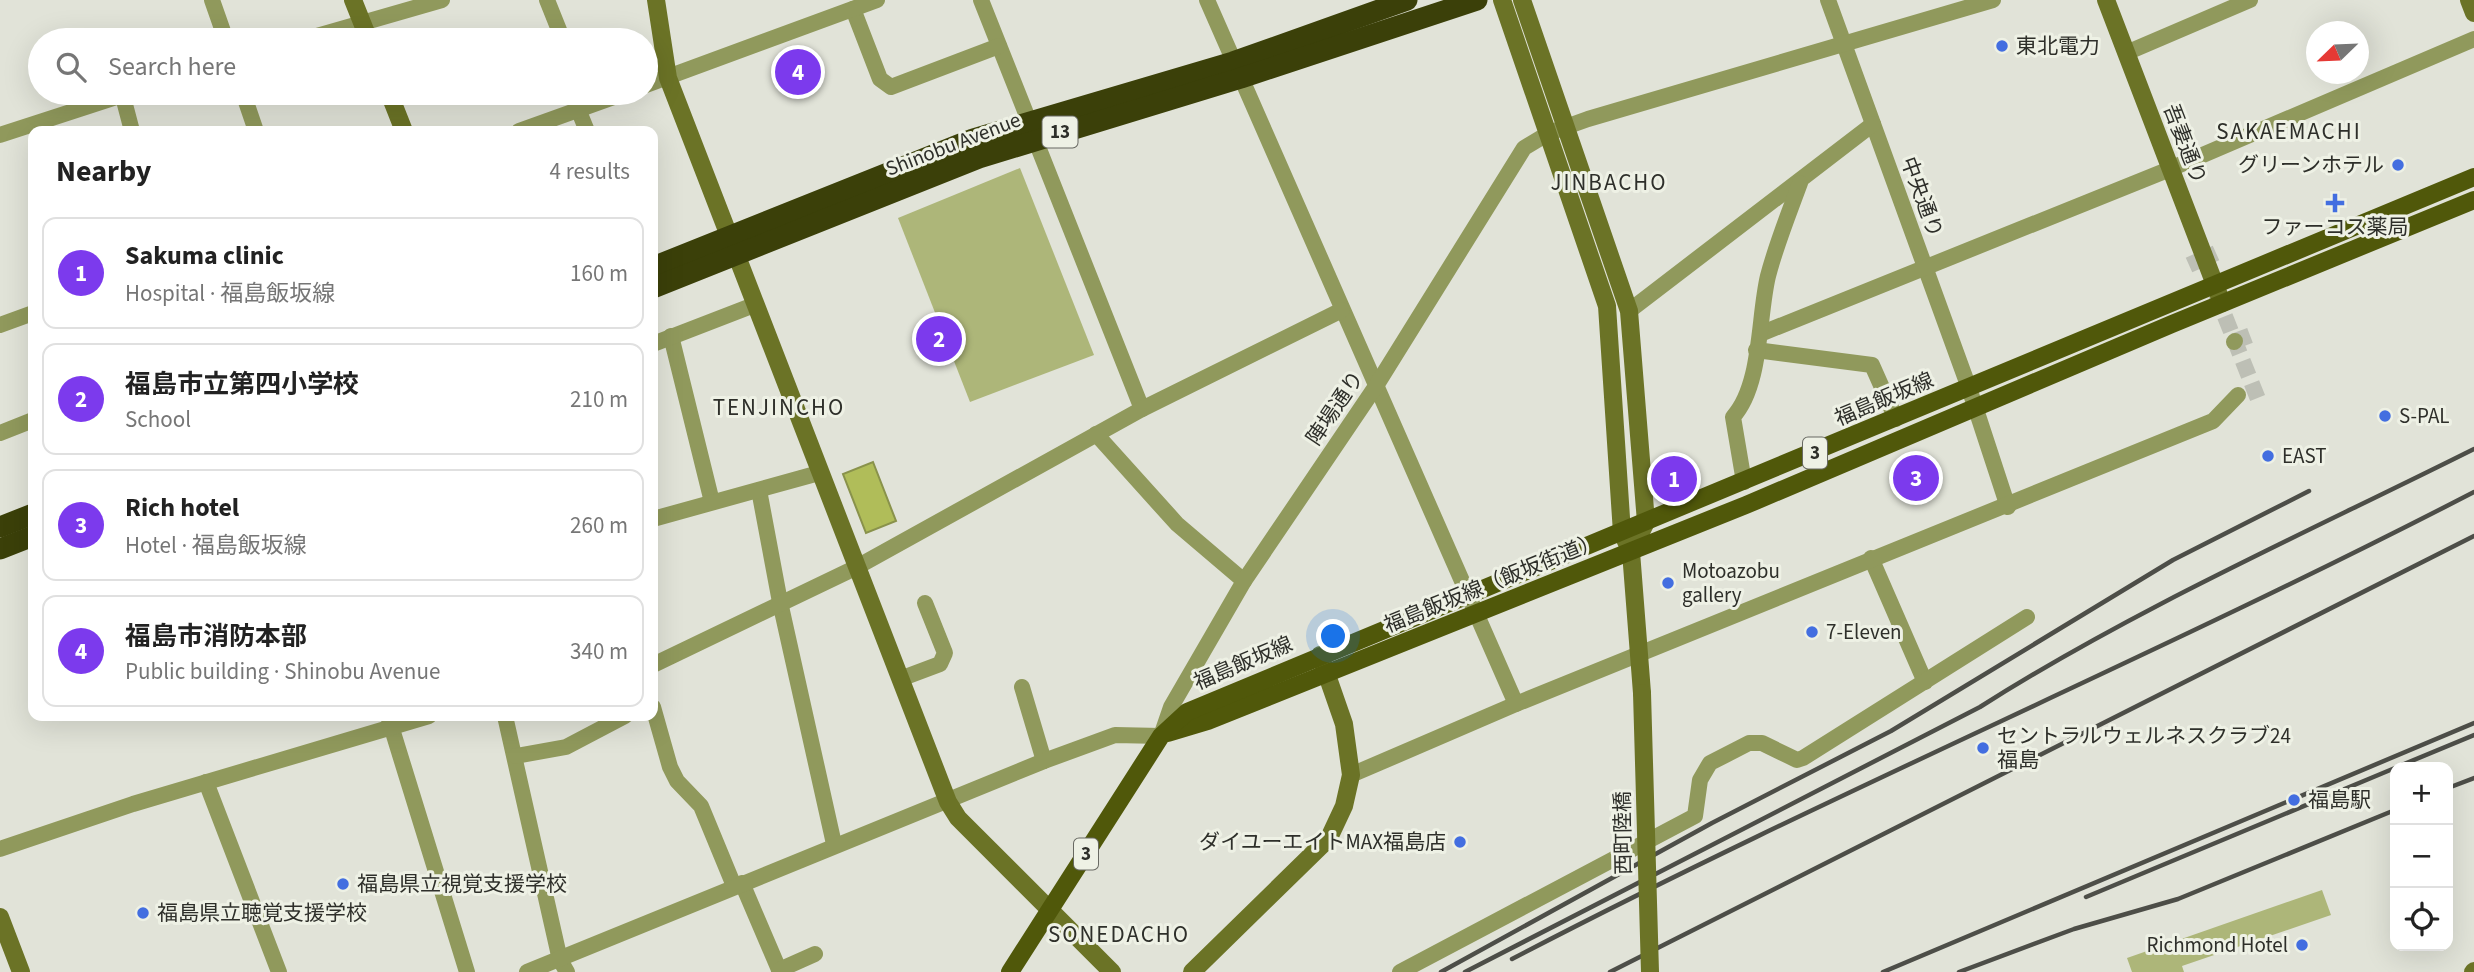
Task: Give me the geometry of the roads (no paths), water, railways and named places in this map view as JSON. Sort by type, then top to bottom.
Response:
[{"type":"highway","name":"Shinobu Avenue","points":[[1237,70],[1407,0]]},
{"type":"highway","name":"Shinobu Avenue","points":[[658,266],[732,246],[1032,130],[1477,0]]},
{"type":"highway","name":"Shinobu Avenue","points":[[658,285],[732,246]]},
{"type":"highway","points":[[0,527],[28,516]]},
{"type":"highway","points":[[0,549],[28,538]]},
{"type":"main road","name":"福島飯坂線","points":[[1161,736],[1187,712],[1320,655],[1622,533],[2474,177]]},
{"type":"main road","name":"3","points":[[1631,552],[2474,200]]},
{"type":"main road","name":"福島飯坂線（飯坂街道）","points":[[1161,736],[1208,721],[1631,552]]},
{"type":"main road","name":"3","points":[[1010,972],[1161,736]]},
{"type":"street","points":[[212,0],[222,28]]},
{"type":"street","points":[[353,0],[364,28]]},
{"type":"street","points":[[342,28],[442,0]]},
{"type":"street","points":[[547,0],[559,28]]},
{"type":"street","points":[[656,0],[668,78],[855,568],[948,802],[958,818],[1051,908],[1112,972]]},
{"type":"street","points":[[658,81],[877,0]]},
{"type":"street","points":[[981,0],[1142,409]]},
{"type":"street","points":[[1207,0],[1466,596],[1516,704]]},
{"type":"street","points":[[1502,0],[1607,306],[1622,533],[1631,552]]},
{"type":"street","points":[[1522,0],[1568,126],[1629,311],[1646,522],[1631,552]]},
{"type":"street","name":"中央通り","points":[[1828,0],[1927,269],[2008,507]]},
{"type":"street","name":"陣場通り","points":[[1161,736],[1171,706],[1244,581],[1376,386],[1519,154],[1549,134],[1568,126],[1993,0]]},
{"type":"street","name":"吾妻通り","points":[[2106,0],[2222,303]]},
{"type":"street","points":[[2126,52],[2249,0]]},
{"type":"street","points":[[2469,0],[2474,13]]},
{"type":"street","points":[[853,9],[880,79],[891,88],[999,46]]},
{"type":"street","points":[[1758,342],[2474,39]]},
{"type":"street","points":[[0,135],[91,105]]},
{"type":"street","points":[[126,105],[131,126]]},
{"type":"street","points":[[247,105],[254,126]]},
{"type":"street","points":[[394,105],[402,126]]},
{"type":"street","points":[[530,126],[577,105]]},
{"type":"street","points":[[584,105],[586,126]]},
{"type":"street","points":[[1629,311],[1800,183],[1873,124]]},
{"type":"street","points":[[1744,482],[1733,416],[1744,404],[1758,342],[1768,276],[1800,183]]},
{"type":"street","points":[[658,342],[754,305]]},
{"type":"street","points":[[658,663],[855,568],[1142,409],[1342,310]]},
{"type":"street","points":[[0,325],[28,315]]},
{"type":"street","points":[[671,336],[712,502]]},
{"type":"street","points":[[1758,342],[1872,365],[1896,419]]},
{"type":"street","points":[[1351,775],[1871,558],[2008,507],[2213,421],[2238,395]]},
{"type":"street","points":[[0,433],[28,422]]},
{"type":"street","points":[[1096,435],[1178,524],[1244,581]]},
{"type":"street","points":[[658,518],[820,473]]},
{"type":"street","points":[[759,490],[780,602],[834,844]]},
{"type":"street","name":"西町陸橋","points":[[1631,552],[1643,693],[1650,972]]},
{"type":"street","points":[[1871,558],[1925,682]]},
{"type":"street","points":[[900,679],[940,663],[945,653],[925,603]]},
{"type":"street","points":[[1400,972],[1695,816],[1700,780],[1710,763],[1749,743],[1762,743],[1797,760],[1803,758],[2027,617]]},
{"type":"street","points":[[1192,972],[1329,838],[1344,806],[1351,775],[1344,724],[1320,655]]},
{"type":"street","points":[[1022,687],[1044,761]]},
{"type":"street","points":[[0,849],[390,721],[467,972]]},
{"type":"street","points":[[506,721],[563,966]]},
{"type":"street","points":[[516,756],[566,747],[615,721]]},
{"type":"street","points":[[657,721],[670,766],[677,780],[701,806],[780,971],[815,954]]},
{"type":"street","points":[[527,972],[563,966],[834,844],[948,802],[1044,761],[1115,735],[1161,736]]},
{"type":"street","points":[[206,782],[279,972]]},
{"type":"street","points":[[0,917],[21,972]]},
{"type":"tunnel","points":[[2189,265],[2216,253]]},
{"type":"tunnel","points":[[2216,294],[2258,399]]},
{"type":"tunnel","points":[[2235,341],[2251,335]]},
{"type":"railway","points":[[1465,972],[1980,707],[2039,671],[2161,604],[2474,449]]},
{"type":"railway","points":[[1441,972],[1712,823],[1891,731],[2173,560],[2309,491]]},
{"type":"railway","points":[[1512,959],[1751,839],[2234,611],[2474,492]]},
{"type":"railway","points":[[1610,972],[2474,536]]},
{"type":"railway","points":[[1883,972],[2474,723]]},
{"type":"railway","points":[[2409,762],[2474,735]]},
{"type":"railway","points":[[2086,897],[2390,770]]},
{"type":"railway","points":[[2453,786],[2474,778]]},
{"type":"railway","points":[[1959,972],[2074,929],[2178,899],[2390,812]]},
{"type":"place","name":"東北電力","points":[[2002,46]]},
{"type":"place","name":"福島市消防本部","points":[[798,72]]},
{"type":"place","name":"グリーンホテル","points":[[2398,165]]},
{"type":"place","name":"ファーコス薬局","points":[[2335,203]]},
{"type":"place","name":"福島市立第四小学校","points":[[939,339]]},
{"type":"place","name":"S-PAL","points":[[2385,416]]},
{"type":"place","name":"EAST","points":[[2268,456]]},
{"type":"place","name":"Rich hotel","points":[[1916,478]]},
{"type":"place","name":"Sakuma clinic","points":[[1674,479]]},
{"type":"place","name":"Motoazobu gallery","points":[[1668,583]]},
{"type":"place","name":"7-Eleven","points":[[1812,632]]},
{"type":"place","name":"セントラルウェルネスクラブ24 福島","points":[[1983,748]]},
{"type":"place","name":"福島駅","points":[[2294,800]]},
{"type":"place","name":"ダイユーエイトMAX福島店","points":[[1460,842]]},
{"type":"place","name":"福島県立視覚支援学校","points":[[343,884]]},
{"type":"place","name":"福島県立聴覚支援学校","points":[[143,913]]},
{"type":"place","name":"Richmond Hotel","points":[[2302,945]]},
{"type":"district","name":"SAKAEMACHI","points":[[2289,131]]},
{"type":"district","name":"JINBACHO","points":[[1609,182]]},
{"type":"district","name":"TENJINCHO","points":[[779,407]]},
{"type":"district","name":"SONEDACHO","points":[[1119,934]]}]
